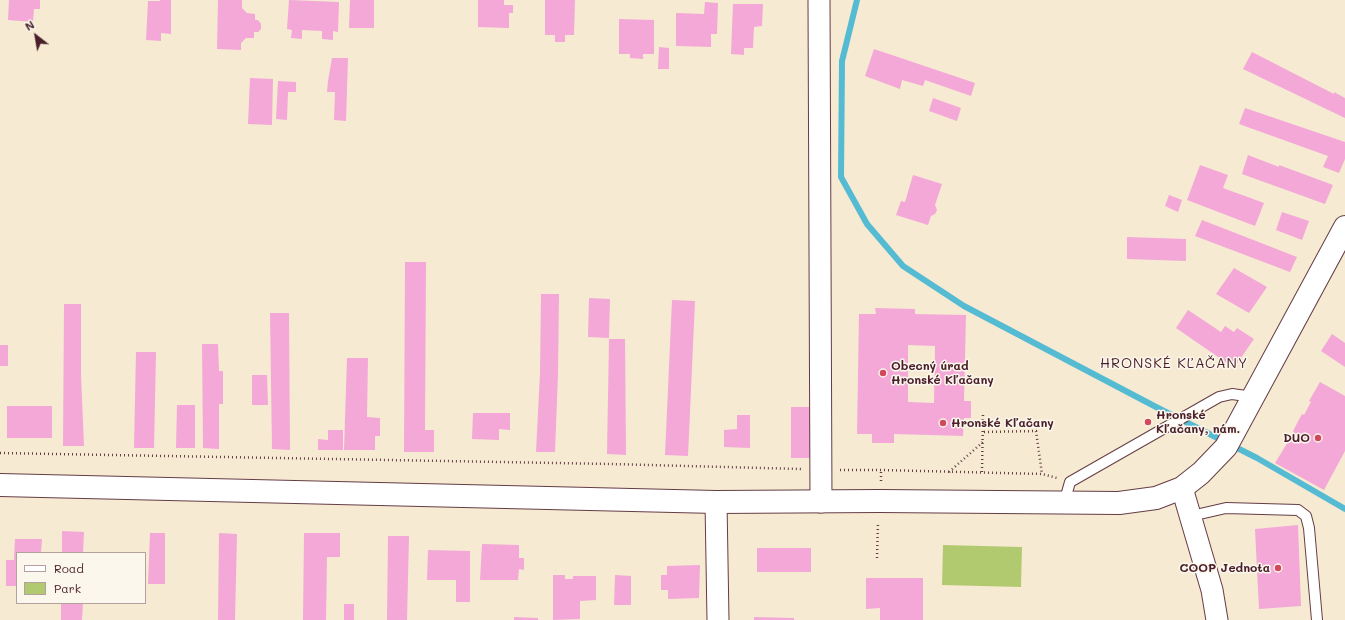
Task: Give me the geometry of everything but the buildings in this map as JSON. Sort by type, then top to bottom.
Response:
[{"type":"street","points":[[819,0],[821,502]]},
{"type":"street","points":[[0,485],[716,502],[880,501],[1119,503],[1156,498],[1182,488],[1201,473],[1226,447],[1345,227]]},
{"type":"street","points":[[1182,488],[1212,590],[1217,620]]},
{"type":"street","points":[[716,502],[718,620]]},
{"type":"lane","points":[[1064,503],[1070,482],[1219,397],[1232,394],[1253,397]]},
{"type":"lane","points":[[1191,516],[1226,508],[1298,510],[1306,516],[1309,528],[1317,620]]},
{"type":"path","points":[[982,472],[984,413]]},
{"type":"path","points":[[984,432],[1036,431],[1042,474]]},
{"type":"path","points":[[949,472],[983,442]]},
{"type":"path","points":[[0,453],[982,472],[1042,474],[1070,482]]},
{"type":"path","points":[[877,558],[879,515]]},
{"type":"green space","points":[[943,545],[1022,547],[1021,587],[942,585]]},
{"type":"waterway","points":[[857,0],[842,61],[841,177],[867,224],[903,266],[964,306],[1158,408],[1257,458],[1345,509]]},
{"type":"place","name":"Obecný úrad Hronské Kľačany","points":[[883,373]]},
{"type":"place","name":"Hronské Kľačany, nám.","points":[[1148,422]]},
{"type":"place","name":"Hronské Kľačany","points":[[943,423]]},
{"type":"place","name":"DUO","points":[[1318,438]]},
{"type":"place","name":"COOP Jednota","points":[[1278,568]]},
{"type":"district","name":"HRONSKÉ KĽAČANY","points":[[1174,364]]}]
